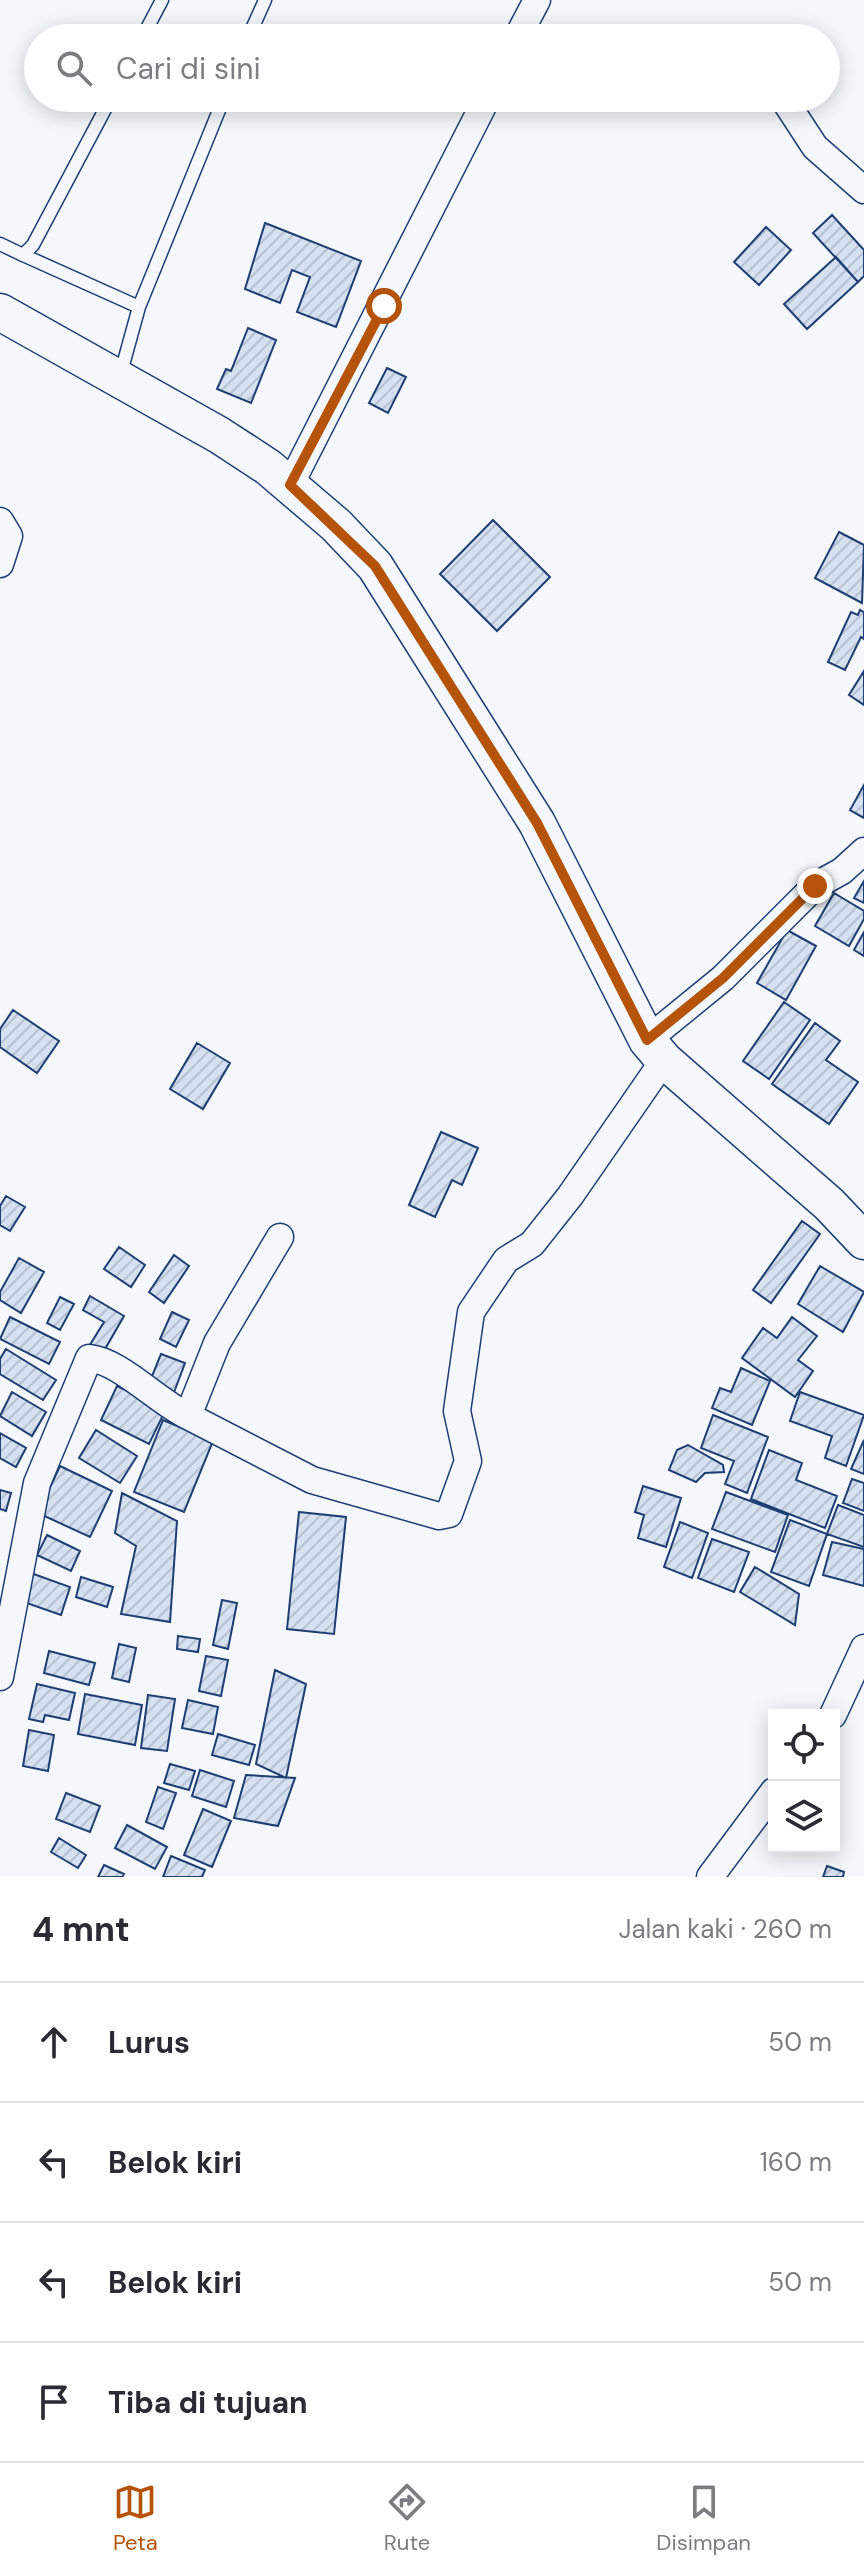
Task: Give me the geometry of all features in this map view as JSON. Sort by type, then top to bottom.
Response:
[{"type":"street","points":[[524,24],[537,0]]},
{"type":"street","points":[[290,485],[480,112]]},
{"type":"street","points":[[792,112],[815,147],[864,190]]},
{"type":"street","points":[[0,312],[219,435],[290,485],[375,566],[537,823],[656,1050],[829,1204],[864,1241]]},
{"type":"street","points":[[0,521],[9,536],[0,564]]},
{"type":"street","points":[[0,1677],[37,1483],[89,1358],[117,1370],[170,1408],[312,1480],[439,1516],[449,1514],[468,1461],[457,1411],[471,1312],[506,1260],[532,1244],[570,1196],[656,1050],[815,886],[842,871],[864,851]]},
{"type":"street","points":[[188,1416],[217,1343],[280,1237]]},
{"type":"street","points":[[837,1709],[857,1682],[864,1648]]},
{"type":"street","points":[[710,1877],[768,1799]]},
{"type":"lane","points":[[149,24],[162,0]]},
{"type":"lane","points":[[252,24],[259,2]]},
{"type":"lane","points":[[23,255],[33,245],[104,112]]},
{"type":"lane","points":[[119,379],[139,307],[218,112]]},
{"type":"lane","points":[[0,244],[139,307]]},
{"type":"building","points":[[832,215],[864,250],[864,276],[858,282],[813,233]]},
{"type":"building","points":[[265,223],[361,261],[336,327],[297,312],[310,277],[292,270],[280,303],[245,289]]},
{"type":"building","points":[[766,227],[791,250],[759,285],[734,262]]},
{"type":"building","points":[[836,257],[858,282],[807,329],[784,304]]},
{"type":"building","points":[[248,328],[276,340],[251,403],[217,389],[226,369],[231,371]]},
{"type":"building","points":[[387,368],[406,377],[388,413],[369,403]]},
{"type":"building","points":[[493,520],[550,577],[497,631],[440,574]]},
{"type":"building","points":[[839,532],[864,545],[862,603],[815,578]]},
{"type":"building","points":[[860,610],[864,612],[864,639],[861,637],[845,670],[828,662],[851,612],[858,615]]},
{"type":"building","points":[[864,671],[864,705],[849,695]]},
{"type":"building","points":[[864,785],[864,818],[850,810]]},
{"type":"building","points":[[864,881],[864,903],[854,898]]},
{"type":"building","points":[[834,893],[864,911],[864,919],[849,946],[815,926]]},
{"type":"building","points":[[787,930],[816,946],[786,1000],[757,983]]},
{"type":"building","points":[[864,932],[864,956],[854,950]]},
{"type":"building","points":[[784,1002],[810,1020],[769,1079],[743,1061]]},
{"type":"building","points":[[13,1010],[59,1041],[37,1073],[0,1047],[0,1029]]},
{"type":"building","points":[[815,1023],[840,1041],[826,1060],[858,1082],[829,1124],[772,1084]]},
{"type":"building","points":[[197,1043],[230,1063],[203,1109],[170,1089]]},
{"type":"building","points":[[441,1132],[478,1148],[462,1185],[452,1180],[435,1217],[409,1205]]},
{"type":"building","points":[[6,1196],[25,1207],[10,1231],[0,1225],[0,1206]]},
{"type":"building","points":[[802,1221],[820,1234],[771,1303],[753,1290]]},
{"type":"building","points":[[119,1247],[145,1265],[131,1287],[104,1269]]},
{"type":"building","points":[[174,1255],[189,1266],[164,1303],[149,1292]]},
{"type":"building","points":[[19,1258],[44,1272],[21,1313],[0,1300],[0,1292]]},
{"type":"building","points":[[820,1266],[864,1292],[843,1332],[798,1304]]},
{"type":"building","points":[[90,1296],[124,1316],[101,1356],[88,1348],[104,1322],[83,1310]]},
{"type":"building","points":[[60,1297],[74,1304],[60,1330],[47,1323]]},
{"type":"building","points":[[172,1312],[189,1320],[176,1347],[160,1339]]},
{"type":"building","points":[[10,1317],[60,1342],[49,1364],[0,1339]]},
{"type":"building","points":[[792,1317],[817,1336],[798,1360],[813,1371],[795,1397],[742,1358],[763,1328],[777,1338]]},
{"type":"building","points":[[6,1349],[56,1380],[43,1400],[0,1374],[0,1359]]},
{"type":"building","points":[[161,1354],[185,1363],[173,1395],[148,1386]]},
{"type":"building","points":[[741,1368],[770,1381],[752,1425],[712,1408],[720,1388],[731,1392]]},
{"type":"building","points":[[117,1386],[166,1409],[149,1444],[101,1420]]},
{"type":"building","points":[[12,1392],[46,1412],[32,1436],[0,1416]]},
{"type":"building","points":[[800,1392],[864,1415],[846,1466],[825,1458],[832,1436],[790,1421]]},
{"type":"building","points":[[713,1415],[768,1437],[747,1493],[725,1484],[734,1461],[701,1448]]},
{"type":"building","points":[[163,1420],[213,1441],[184,1512],[134,1492]]},
{"type":"building","points":[[96,1430],[137,1456],[120,1483],[79,1458]]},
{"type":"building","points":[[0,1433],[26,1448],[16,1467],[0,1458]]},
{"type":"building","points":[[864,1440],[864,1474],[851,1469]]},
{"type":"building","points":[[688,1445],[723,1465],[724,1472],[705,1473],[696,1482],[669,1470],[677,1450]]},
{"type":"building","points":[[769,1450],[802,1463],[796,1480],[837,1496],[825,1528],[751,1499]]},
{"type":"building","points":[[60,1466],[112,1491],[90,1537],[38,1513]]},
{"type":"building","points":[[852,1479],[864,1483],[864,1511],[843,1503]]},
{"type":"building","points":[[643,1486],[681,1498],[666,1547],[638,1538],[644,1515],[635,1512]]},
{"type":"building","points":[[0,1490],[11,1493],[6,1511],[0,1509]]},
{"type":"building","points":[[726,1492],[788,1515],[775,1552],[712,1529]]},
{"type":"building","points":[[122,1493],[177,1521],[170,1622],[121,1614],[136,1546],[115,1533]]},
{"type":"building","points":[[838,1505],[864,1515],[864,1547],[827,1534]]},
{"type":"building","points":[[299,1512],[346,1517],[334,1634],[287,1629]]},
{"type":"building","points":[[790,1520],[827,1534],[809,1586],[771,1572]]},
{"type":"building","points":[[680,1522],[708,1533],[692,1578],[664,1567]]},
{"type":"building","points":[[47,1535],[80,1551],[71,1571],[37,1555]]},
{"type":"building","points":[[712,1539],[749,1552],[734,1592],[698,1578]]},
{"type":"building","points":[[832,1542],[864,1549],[864,1586],[823,1575]]},
{"type":"building","points":[[755,1567],[799,1594],[795,1625],[740,1592]]},
{"type":"building","points":[[28,1572],[70,1587],[61,1615],[18,1600]]},
{"type":"building","points":[[81,1577],[113,1587],[107,1607],[76,1597]]},
{"type":"building","points":[[222,1600],[237,1603],[228,1649],[213,1645]]},
{"type":"building","points":[[178,1636],[200,1639],[198,1652],[177,1649]]},
{"type":"building","points":[[119,1644],[136,1648],[129,1682],[112,1678]]},
{"type":"building","points":[[49,1651],[95,1663],[89,1685],[44,1673]]},
{"type":"building","points":[[206,1656],[228,1660],[221,1696],[199,1691]]},
{"type":"building","points":[[275,1670],[306,1684],[286,1778],[256,1764]]},
{"type":"building","points":[[37,1684],[75,1693],[69,1720],[45,1715],[43,1722],[29,1719]]},
{"type":"building","points":[[85,1694],[142,1705],[135,1745],[78,1734]]},
{"type":"building","points":[[148,1695],[175,1699],[167,1751],[141,1748]]},
{"type":"building","points":[[188,1700],[218,1707],[213,1734],[182,1728]]},
{"type":"building","points":[[29,1730],[54,1735],[48,1771],[23,1766]]},
{"type":"building","points":[[218,1734],[255,1745],[249,1765],[212,1755]]},
{"type":"building","points":[[170,1764],[195,1771],[189,1790],[164,1783]]},
{"type":"building","points":[[200,1770],[234,1781],[226,1807],[192,1796]]},
{"type":"building","points":[[246,1775],[295,1778],[278,1826],[234,1818]]},
{"type":"building","points":[[158,1787],[176,1793],[163,1829],[146,1822]]},
{"type":"building","points":[[66,1793],[100,1806],[90,1832],[56,1819]]},
{"type":"building","points":[[203,1809],[231,1821],[212,1867],[184,1855]]},
{"type":"building","points":[[127,1825],[167,1847],[155,1869],[115,1848]]},
{"type":"building","points":[[59,1838],[86,1855],[78,1868],[51,1852]]},
{"type":"building","points":[[171,1856],[205,1870],[202,1877],[163,1877]]},
{"type":"building","points":[[104,1865],[124,1874],[122,1877],[98,1877]]},
{"type":"building","points":[[827,1866],[844,1872],[843,1877],[823,1877]]},
{"type":"route","points":[[384,306],[290,485],[336,525],[375,566],[537,823],[647,1040],[723,978],[815,886]]}]
